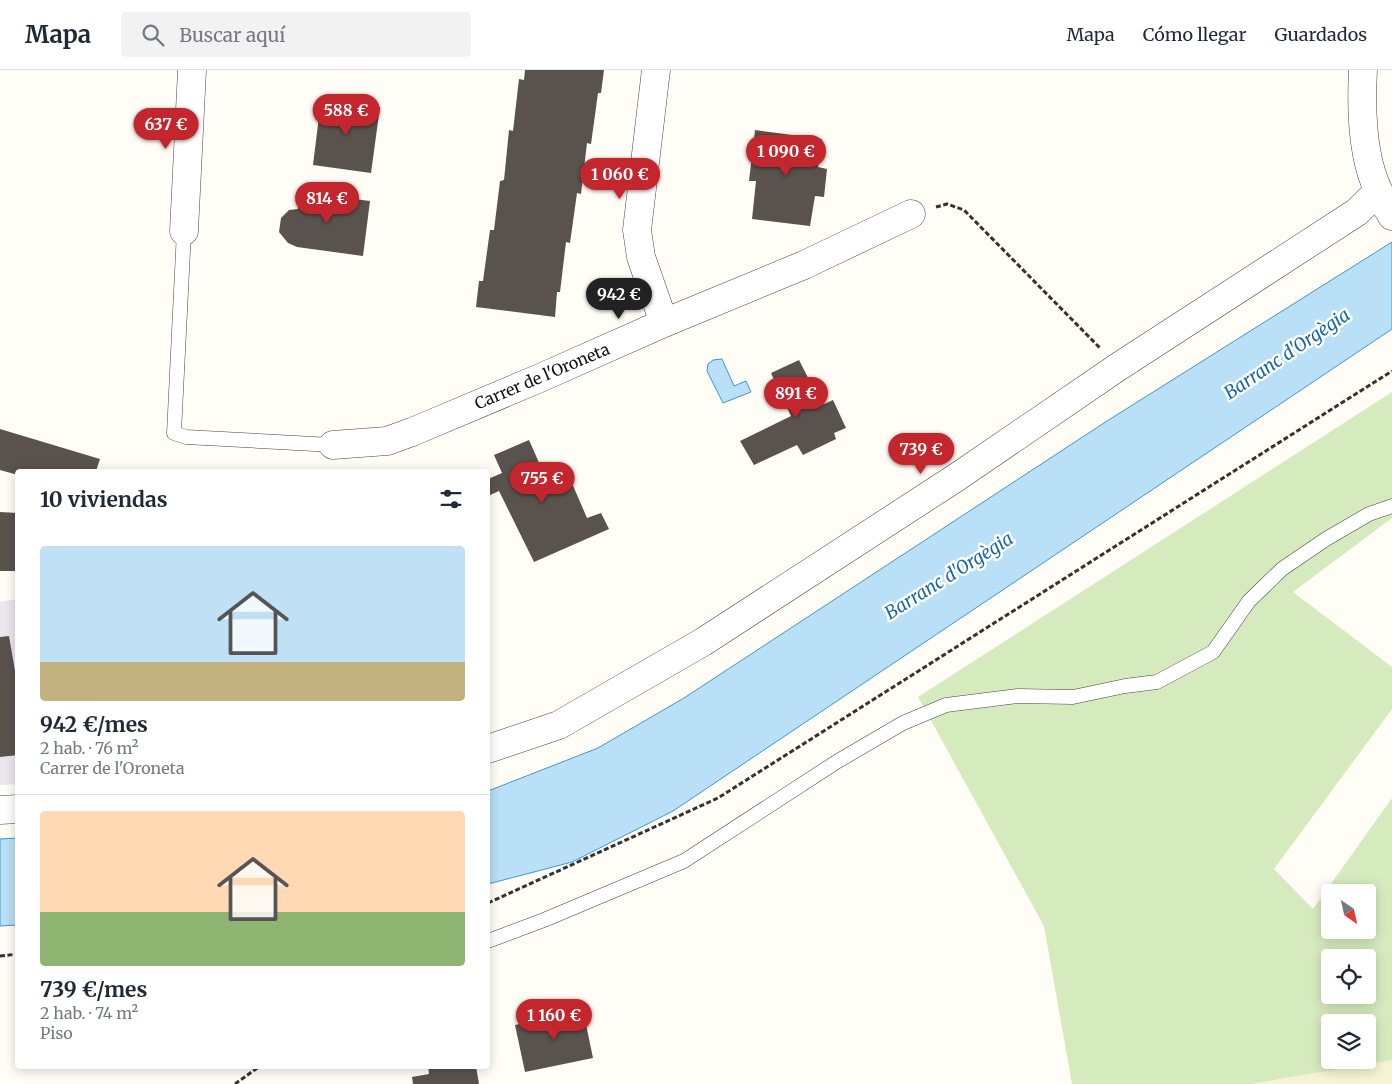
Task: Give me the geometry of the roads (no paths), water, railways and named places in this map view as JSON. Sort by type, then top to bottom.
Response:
[{"type":"street","points":[[184,231],[192,70]]},
{"type":"street","points":[[656,70],[638,230],[641,257],[664,323]]},
{"type":"street","points":[[490,748],[559,725],[703,642],[957,476],[1118,367],[1357,212],[1388,201],[1369,163],[1364,122],[1363,70]]},
{"type":"street","name":"Carrer de l'Oroneta","points":[[333,445],[388,441],[412,432],[664,323],[804,265],[911,214]]},
{"type":"street","points":[[0,810],[15,809]]},
{"type":"lane","points":[[184,231],[174,433],[186,437],[333,445]]},
{"type":"lane","points":[[490,940],[544,920],[684,861],[838,761],[903,723],[946,705],[1018,696],[1073,697],[1125,686],[1157,682],[1213,652],[1249,601],[1282,569],[1326,539],[1369,514],[1392,506]]},
{"type":"water","name":"Barranc d'Orgègia","points":[[1392,242],[1392,329],[673,811],[572,862],[490,883],[490,790],[598,748],[684,698],[1107,421]]},
{"type":"water","points":[[722,359],[734,386],[746,381],[751,392],[723,403],[707,371],[708,364],[713,360]]},
{"type":"water","points":[[15,838],[15,925],[0,926],[0,839]]}]
